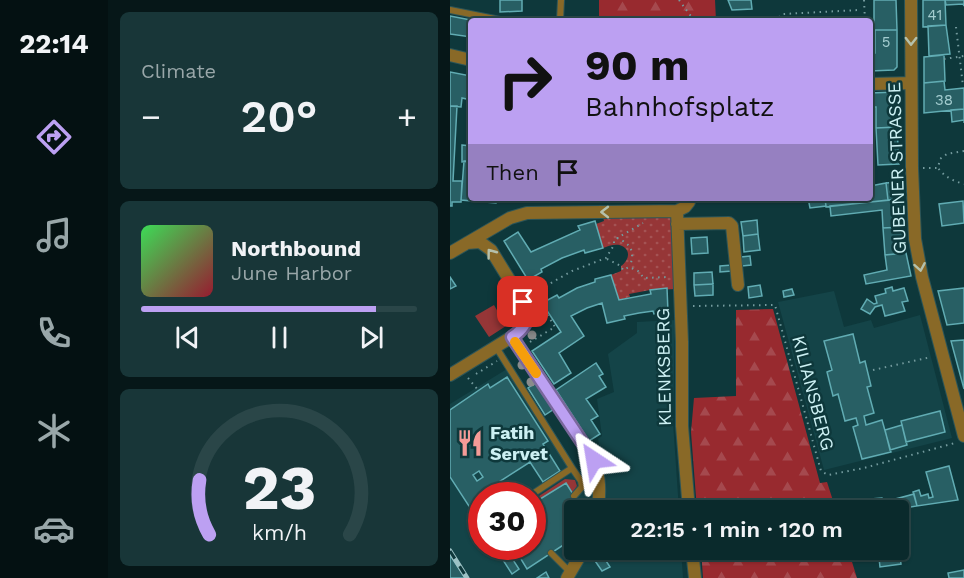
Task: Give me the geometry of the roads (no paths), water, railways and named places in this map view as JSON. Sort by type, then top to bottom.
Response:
[{"type":"street","name":"GUBENER STRASSE","points":[[911,0],[915,239],[922,277],[964,438]]},
{"type":"street","points":[[450,55],[468,59]]},
{"type":"street","points":[[873,84],[911,83]]},
{"type":"street","points":[[677,218],[689,201]]},
{"type":"street","points":[[450,253],[510,218],[527,213],[677,218],[732,226],[738,285]]},
{"type":"street","name":"KLENKSBERG","points":[[677,218],[681,306],[682,426],[688,500]]},
{"type":"street","points":[[456,371],[512,337],[526,323],[526,308],[486,245],[480,242],[466,243]]},
{"type":"street","points":[[512,337],[594,460],[599,475],[599,500]]},
{"type":"street","points":[[568,575],[577,560]]},
{"type":"street","points":[[693,560],[694,578]]},
{"type":"lane","points":[[560,18],[561,0]]},
{"type":"lane","points":[[450,10],[490,18]]},
{"type":"lane","points":[[496,347],[581,481],[582,487],[574,496]]},
{"type":"lane","points":[[546,485],[572,468]]},
{"type":"lane","points":[[551,553],[568,575]]},
{"type":"railway","points":[[450,551],[467,578]]},
{"type":"place","name":"Fatih Servet","points":[[470,443]]}]
